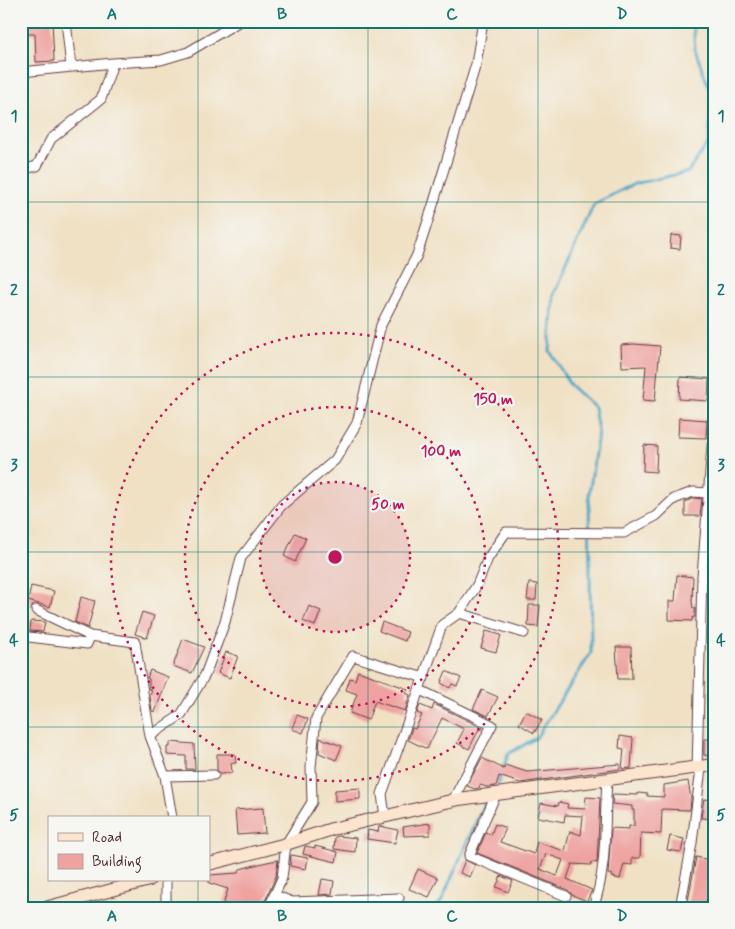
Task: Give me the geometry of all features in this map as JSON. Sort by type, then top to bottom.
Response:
[{"type":"street","points":[[66,21],[71,67]]},
{"type":"street","points":[[21,72],[161,60],[188,52],[240,21]]},
{"type":"street","points":[[150,736],[181,715],[205,675],[225,622],[240,558],[282,505],[336,460],[357,423],[381,325],[417,255],[433,205],[476,64],[483,21]]},
{"type":"street","points":[[21,170],[37,166],[51,139],[101,99],[113,63]]},
{"type":"street","points":[[680,908],[692,843],[699,768],[702,576],[714,420]]},
{"type":"street","points":[[385,817],[382,794],[442,625],[459,613],[477,585],[488,558],[506,532],[624,534],[656,516],[674,499],[693,492],[709,493]]},
{"type":"street","points":[[36,610],[90,636],[135,642],[150,736],[165,776],[172,816]]},
{"type":"street","points":[[459,613],[524,633]]},
{"type":"street","points":[[21,636],[87,644],[90,636]]},
{"type":"street","points":[[264,908],[271,903],[282,878],[286,844],[312,802],[311,767],[316,718],[353,656],[424,678]]},
{"type":"street","points":[[420,690],[492,725],[453,800]]},
{"type":"street","points":[[210,864],[286,844],[332,829],[453,800],[714,765]]},
{"type":"street","points":[[165,776],[214,775]]},
{"type":"street","points":[[593,908],[604,868],[607,780]]},
{"type":"street","points":[[496,794],[469,856],[566,896]]},
{"type":"street","points":[[45,908],[142,882]]},
{"type":"street","points":[[166,882],[166,908]]},
{"type":"street","points":[[274,895],[294,905],[399,898]]},
{"type":"street","points":[[362,908],[369,900]]},
{"type":"building","points":[[52,21],[54,61],[36,62],[35,34],[23,34],[23,23]]},
{"type":"building","points":[[671,235],[681,236],[680,249],[670,248]]},
{"type":"building","points":[[621,345],[660,346],[655,401],[643,400],[646,366],[622,367]]},
{"type":"building","points":[[680,377],[709,379],[708,401],[679,399]]},
{"type":"building","points":[[679,418],[707,420],[706,438],[678,437]]},
{"type":"building","points":[[644,445],[657,446],[656,472],[643,471]]},
{"type":"building","points":[[694,498],[702,499],[700,516],[685,516],[685,502]]},
{"type":"building","points":[[295,533],[306,538],[295,562],[284,556]]},
{"type":"building","points":[[677,575],[693,577],[692,602],[693,608],[695,608],[695,617],[693,617],[692,621],[669,620],[669,601],[675,601]]},
{"type":"building","points":[[529,583],[537,584],[536,600],[527,600]]},
{"type":"building","points":[[31,586],[54,591],[50,607],[28,601]]},
{"type":"building","points":[[81,597],[95,601],[88,628],[75,622]]},
{"type":"building","points":[[529,605],[540,605],[538,627],[528,626]]},
{"type":"building","points":[[309,606],[321,611],[315,626],[303,621]]},
{"type":"building","points":[[142,612],[154,616],[147,638],[135,634]]},
{"type":"building","points":[[31,621],[45,622],[43,632],[30,631]]},
{"type":"building","points":[[382,622],[408,632],[405,641],[379,631]]},
{"type":"building","points":[[486,631],[501,635],[496,652],[481,648]]},
{"type":"building","points":[[183,639],[204,647],[192,673],[173,666]]},
{"type":"building","points":[[616,647],[631,647],[632,679],[618,679]]},
{"type":"building","points":[[226,652],[238,656],[230,678],[218,673]]},
{"type":"building","points":[[150,670],[168,677],[155,712],[152,711],[150,696],[152,690],[149,689],[149,679],[147,678]]},
{"type":"building","points":[[358,671],[408,689],[406,693],[410,695],[405,711],[375,701],[368,720],[350,713],[357,694],[346,690],[350,678],[355,680]]},
{"type":"building","points":[[446,671],[461,678],[457,686],[452,684],[450,688],[441,683]]},
{"type":"building","points":[[482,690],[498,697],[488,716],[473,709]]},
{"type":"building","points":[[434,704],[483,728],[479,729],[469,749],[457,743],[464,729],[442,718],[427,749],[408,740],[412,728],[415,729],[422,715],[417,713],[420,705],[432,710]]},
{"type":"building","points":[[526,711],[542,720],[534,733],[519,724]]},
{"type":"building","points":[[297,715],[308,719],[303,733],[292,729]]},
{"type":"building","points":[[620,736],[633,738],[631,768],[622,769],[624,749],[619,748]]},
{"type":"building","points":[[320,738],[342,746],[336,760],[319,753]]},
{"type":"building","points":[[704,739],[714,739],[714,756],[704,755]]},
{"type":"building","points":[[170,742],[194,744],[195,769],[186,769],[186,756],[167,755],[167,747],[170,747]]},
{"type":"building","points":[[217,754],[235,754],[236,763],[231,763],[232,773],[220,774],[217,770]]},
{"type":"building","points":[[482,758],[504,769],[505,765],[527,772],[620,764],[620,769],[520,783],[499,776],[496,786],[487,787],[480,785],[479,788],[475,789],[467,786]]},
{"type":"building","points":[[688,781],[691,799],[690,810],[662,809],[661,834],[641,833],[640,858],[632,858],[632,865],[624,864],[620,879],[608,874],[611,828],[629,829],[629,826],[634,826],[634,810],[632,810],[632,806],[612,804],[613,794],[638,795],[638,793],[648,794],[647,796],[664,797],[664,785]]},
{"type":"building","points":[[360,788],[360,799],[335,801],[335,790]]},
{"type":"building","points":[[586,797],[600,798],[597,863],[592,862],[591,865],[572,864],[567,879],[592,890],[587,901],[572,895],[568,890],[477,853],[486,832],[491,835],[495,824],[506,828],[500,842],[534,854],[537,842],[565,851],[570,831],[581,835],[583,816],[565,815],[564,822],[538,817],[541,803],[558,806],[559,802],[568,804],[567,808],[585,809]],"holes":[[[546,854],[563,860],[557,876],[540,869]]]},
{"type":"building","points":[[704,799],[714,800],[714,819],[701,818]]},
{"type":"building","points":[[263,808],[265,833],[237,835],[235,810]]},
{"type":"building","points":[[430,823],[430,835],[404,836],[403,827]]},
{"type":"building","points":[[379,826],[398,830],[395,843],[367,839],[368,830],[378,832]]},
{"type":"building","points":[[670,836],[684,839],[681,852],[667,850]]},
{"type":"building","points":[[335,837],[356,838],[355,852],[334,849]]},
{"type":"building","points":[[305,846],[315,848],[315,846],[338,852],[336,862],[303,854]]},
{"type":"building","points":[[291,855],[308,858],[306,869],[290,866]]},
{"type":"building","points":[[696,857],[714,861],[714,887],[709,886],[706,908],[687,907]]},
{"type":"building","points":[[278,860],[276,876],[266,899],[256,908],[222,908],[228,889],[209,883],[210,875],[238,873],[240,869]]},
{"type":"building","points":[[465,860],[475,865],[470,877],[460,873]]},
{"type":"building","points":[[418,869],[438,878],[429,897],[409,889]]},
{"type":"building","points":[[501,876],[513,881],[508,892],[496,887]]},
{"type":"building","points":[[322,879],[334,881],[332,894],[319,895]]},
{"type":"waterway","points":[[497,787],[508,754],[536,738],[591,653],[589,495],[598,432],[594,407],[570,385],[550,351],[554,294],[594,204],[634,184],[688,172],[709,142],[711,93],[695,50],[693,21]]},
{"type":"waterway","points":[[436,908],[442,900],[485,804]]}]
